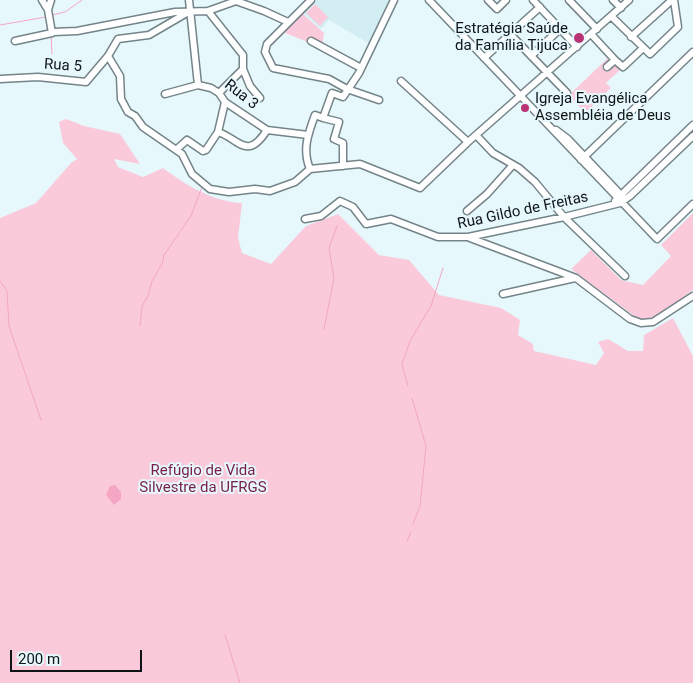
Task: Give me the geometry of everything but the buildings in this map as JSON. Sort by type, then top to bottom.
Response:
[{"type":"street","points":[[42,0],[48,10],[52,33]]},
{"type":"street","points":[[48,10],[51,0]]},
{"type":"street","points":[[165,94],[198,85],[188,13],[189,0]]},
{"type":"street","points":[[311,0],[278,32],[277,37],[265,48],[271,65],[279,71],[293,71],[329,79],[347,89],[379,100]]},
{"type":"street","points":[[323,118],[332,92],[343,97],[361,68],[394,0]]},
{"type":"street","points":[[429,0],[583,158],[657,239],[693,204]]},
{"type":"street","points":[[488,0],[497,9],[506,0]]},
{"type":"street","points":[[533,0],[577,47]]},
{"type":"street","points":[[569,0],[615,60],[623,67],[642,49]]},
{"type":"street","points":[[613,0],[621,8]]},
{"type":"street","points":[[108,56],[120,76],[121,98],[128,112],[135,116],[143,127],[182,154],[192,175],[210,189],[229,192],[255,188],[270,191],[295,182],[310,170],[360,164],[420,188],[468,142],[548,74],[630,0]]},
{"type":"street","points":[[611,16],[642,49],[650,54],[677,27],[673,0],[631,36]]},
{"type":"street","points":[[15,41],[175,12],[208,11],[236,2],[264,11],[288,22]]},
{"type":"street","points":[[484,58],[540,7]]},
{"type":"street","points":[[208,11],[243,55],[243,69],[250,86],[260,98]]},
{"type":"street","name":"Rua 5","points":[[0,79],[38,77],[86,82],[108,56],[118,39],[149,35],[188,13]]},
{"type":"street","points":[[531,56],[560,28]]},
{"type":"street","points":[[510,34],[567,93]]},
{"type":"street","points":[[311,41],[361,68]]},
{"type":"street","points":[[583,158],[693,52]]},
{"type":"street","points":[[607,67],[615,60]]},
{"type":"street","points":[[219,93],[243,69]]},
{"type":"street","points":[[401,81],[468,142]]},
{"type":"street","name":"Rua 3","points":[[198,85],[211,88],[219,93],[225,102],[267,130],[308,135]]},
{"type":"street","points":[[176,150],[187,140],[205,151],[218,132],[225,102]]},
{"type":"street","points":[[310,170],[305,159],[308,135],[315,115],[339,122],[334,139],[343,143],[343,166]]},
{"type":"street","points":[[620,200],[655,160],[693,125]]},
{"type":"street","points":[[218,132],[235,143],[246,146],[261,140],[267,130]]},
{"type":"street","points":[[476,136],[493,153],[512,166],[519,168],[535,182],[564,217],[624,276]]},
{"type":"street","points":[[620,200],[662,167],[693,136]]},
{"type":"street","points":[[655,160],[662,167]]},
{"type":"street","points":[[467,211],[487,194],[512,166]]},
{"type":"street","name":"Rua Gildo de Freitas","points":[[305,219],[322,216],[340,201],[353,207],[366,224],[390,219],[438,237],[468,237],[564,217],[620,200]]},
{"type":"street","points":[[468,237],[576,278],[630,320],[642,323],[653,322],[693,296]]},
{"type":"street","points":[[503,294],[576,278]]},
{"type":"shaded area","points":[[314,0],[391,0],[370,44],[329,20],[321,29],[302,12]]},
{"type":"shaded area","points":[[115,485],[121,492],[121,499],[114,505],[106,495],[110,486]]},
{"type":"green space","points":[[315,4],[328,17],[320,26],[306,13]]},
{"type":"green space","points":[[302,13],[324,33],[322,48],[283,32]]},
{"type":"green space","points":[[609,57],[621,69],[606,83],[611,88],[585,113],[569,95]]},
{"type":"green space","name":"Refúgio de Vida Silvestre da UFRGS","points":[[66,119],[84,126],[120,134],[140,164],[114,159],[118,167],[143,177],[163,168],[200,192],[221,200],[242,203],[238,238],[242,253],[271,264],[306,226],[338,214],[379,255],[409,260],[439,295],[501,308],[520,320],[518,335],[533,344],[534,351],[596,365],[604,353],[598,342],[608,339],[628,351],[643,351],[644,335],[673,318],[693,356],[693,683],[0,683],[0,218],[36,203],[71,163],[77,159],[63,143],[59,122]]},
{"type":"green space","points":[[693,213],[693,290],[654,320],[637,318],[571,269],[591,250],[621,280],[643,285],[671,256],[661,245]]},
{"type":"waterway","points":[[52,15],[65,12],[82,0]]},
{"type":"waterway","points":[[0,25],[46,17]]},
{"type":"waterway","points":[[51,35],[52,54]]},
{"type":"waterway","points":[[140,326],[142,306],[148,296],[152,281],[162,264],[164,255],[191,216],[202,187]]},
{"type":"waterway","points":[[324,329],[334,278],[329,248],[337,226]]},
{"type":"waterway","points":[[408,386],[402,364],[410,341],[431,306],[443,268]]},
{"type":"waterway","points":[[0,281],[7,291],[9,326],[41,420]]},
{"type":"waterway","points":[[412,398],[426,446],[420,506],[413,524]]},
{"type":"waterway","points":[[407,541],[411,532]]},
{"type":"waterway","points":[[225,635],[240,683]]},
{"type":"place","name":"Estratégia Saúde da Família Tijuca","points":[[579,38]]},
{"type":"place","name":"Igreja Evangélica Assembléia de Deus","points":[[525,108]]}]
